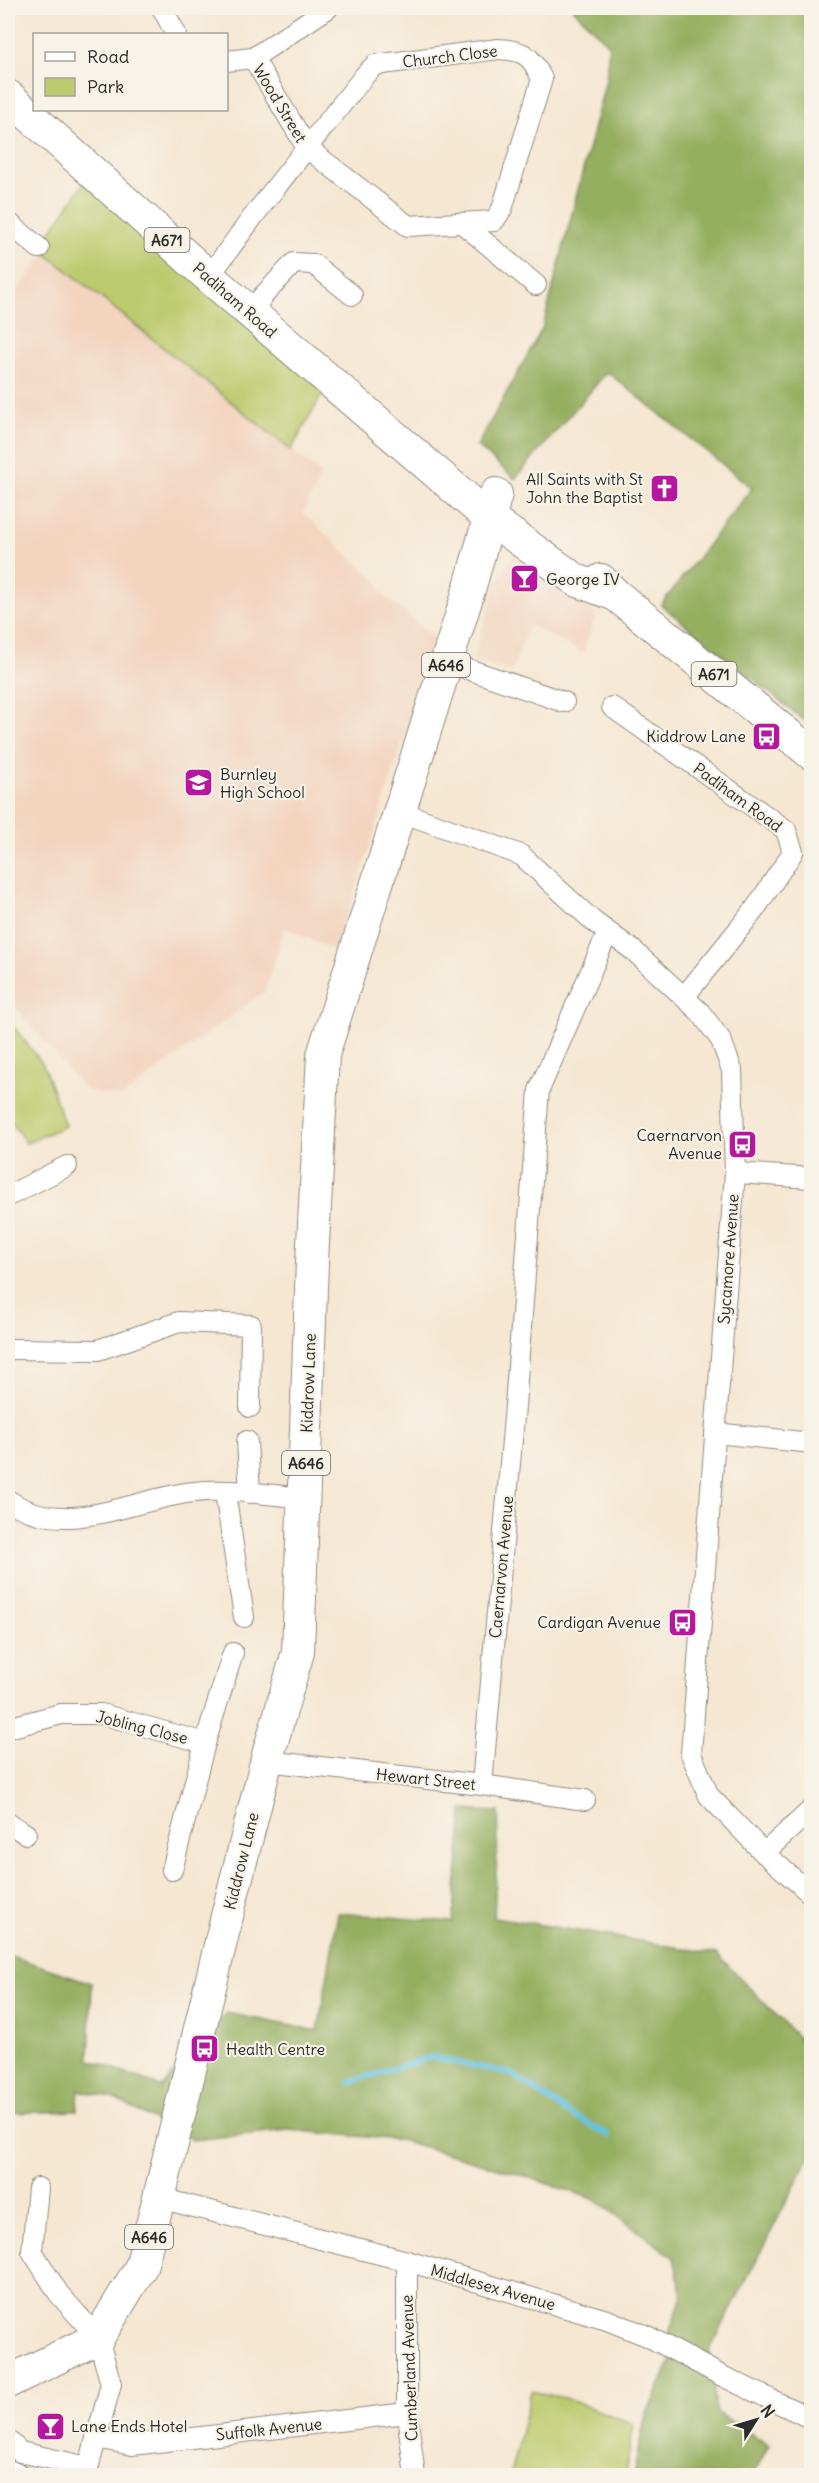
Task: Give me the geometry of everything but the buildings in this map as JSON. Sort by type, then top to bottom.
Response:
[{"type":"main road","name":"Padiham Road","points":[[8,96],[329,382],[468,473],[493,506],[576,580],[616,595],[812,754]]},
{"type":"main road","name":"Kiddrow Lane","points":[[98,2338],[141,2267],[266,1761],[298,1652],[312,1262],[323,1055],[401,812],[493,506]]},
{"type":"main road","points":[[8,2382],[98,2338]]},
{"type":"street","points":[[162,8],[176,33]]},
{"type":"street","points":[[228,61],[254,58],[328,8]]},
{"type":"street","name":"Church Close","points":[[209,277],[307,148],[375,65],[498,49],[518,50],[535,64],[542,79],[502,209],[494,221],[408,226],[307,148]]},
{"type":"street","name":"Wood Street","points":[[254,58],[307,148]]},
{"type":"street","points":[[8,222],[39,248]]},
{"type":"street","points":[[462,223],[536,285]]},
{"type":"street","points":[[251,314],[262,297],[294,263],[313,264],[352,295]]},
{"type":"street","points":[[447,662],[564,702]]},
{"type":"street","name":"Padiham Road","points":[[612,707],[786,830],[793,852],[755,909],[684,997]]},
{"type":"street","name":"Sycamore Avenue","points":[[401,812],[521,855],[608,932],[634,951],[684,997],[700,1012],[721,1040],[732,1070],[735,1173],[692,1754],[709,1796],[764,1853],[812,1895]]},
{"type":"street","name":"Caernarvon Avenue","points":[[482,1785],[515,1406],[539,1090],[608,932]]},
{"type":"street","points":[[8,1197],[67,1166]]},
{"type":"street","points":[[735,1173],[812,1178]]},
{"type":"street","points":[[8,1349],[98,1350],[179,1322],[251,1325],[250,1407]]},
{"type":"street","points":[[715,1433],[812,1443]]},
{"type":"street","points":[[247,1441],[250,1493]]},
{"type":"street","points":[[8,1500],[43,1515],[72,1517],[109,1512],[174,1495],[197,1492],[250,1493],[305,1498]]},
{"type":"street","points":[[225,1492],[244,1617]]},
{"type":"street","points":[[172,1869],[205,1743],[233,1653]]},
{"type":"street","name":"Jobling Close","points":[[8,1728],[61,1714],[101,1714],[205,1743]]},
{"type":"street","name":"Hewart Street","points":[[266,1761],[482,1785],[585,1800]]},
{"type":"street","points":[[764,1853],[812,1809]]},
{"type":"street","points":[[8,1823],[26,1834]]},
{"type":"street","points":[[8,2440],[20,2452],[87,2471],[111,2384],[98,2338],[59,2294],[32,2251],[38,2188]]},
{"type":"street","name":"Middlesex Avenue","points":[[159,2198],[407,2261],[607,2320],[647,2336],[722,2376],[812,2419]]},
{"type":"street","name":"Cumberland Avenue","points":[[407,2261],[407,2413],[415,2475]]},
{"type":"street","name":"Suffolk Avenue","points":[[96,2438],[132,2445],[407,2413]]},
{"type":"street","points":[[8,2470],[23,2475]]},
{"type":"shaded area","name":"Burnley High School","points":[[49,250],[322,475],[303,513],[377,581],[382,594],[436,638],[336,951],[285,928],[265,991],[122,1097],[85,1090],[8,998],[8,301]]},
{"type":"shaded area","points":[[513,553],[564,581],[596,615],[583,653],[529,625],[511,672],[473,660],[496,584]]},
{"type":"green space","points":[[572,8],[811,8],[811,726],[661,605],[752,488],[607,372],[515,479],[477,446],[543,327],[606,80],[609,45]]},
{"type":"green space","points":[[91,173],[329,382],[291,450],[39,248]]},
{"type":"green space","points":[[8,1020],[43,1064],[65,1126],[26,1143],[8,1117]]},
{"type":"green space","points":[[463,1810],[499,1812],[494,1917],[717,1954],[811,2051],[811,2154],[710,2350],[716,2412],[769,2445],[753,2475],[633,2475],[645,2418],[680,2340],[668,2336],[682,2296],[674,2258],[596,2200],[515,2173],[400,2140],[288,2130],[192,2140],[115,2099],[79,2090],[77,2111],[8,2113],[8,1955],[92,1983],[89,2059],[162,2087],[227,2013],[318,2031],[338,1913],[453,1922]]},
{"type":"green space","points":[[531,2391],[564,2398],[634,2424],[625,2475],[510,2475]]},
{"type":"waterway","points":[[350,2082],[431,2057],[512,2074],[565,2111],[608,2135]]},
{"type":"waterway","points":[[8,2070],[15,2070]]},
{"type":"place","name":"All Saints with St John the Baptist","points":[[664,488]]},
{"type":"place","name":"George IV","points":[[525,579]]},
{"type":"place","name":"Kiddrow Lane","points":[[767,736]]},
{"type":"place","name":"Burnley High School","points":[[199,783]]},
{"type":"place","name":"Caernarvon Avenue","points":[[743,1144]]},
{"type":"place","name":"Cardigan Avenue","points":[[682,1622]]},
{"type":"place","name":"Health Centre","points":[[205,2049]]},
{"type":"place","name":"Lane Ends Hotel","points":[[50,2426]]}]
